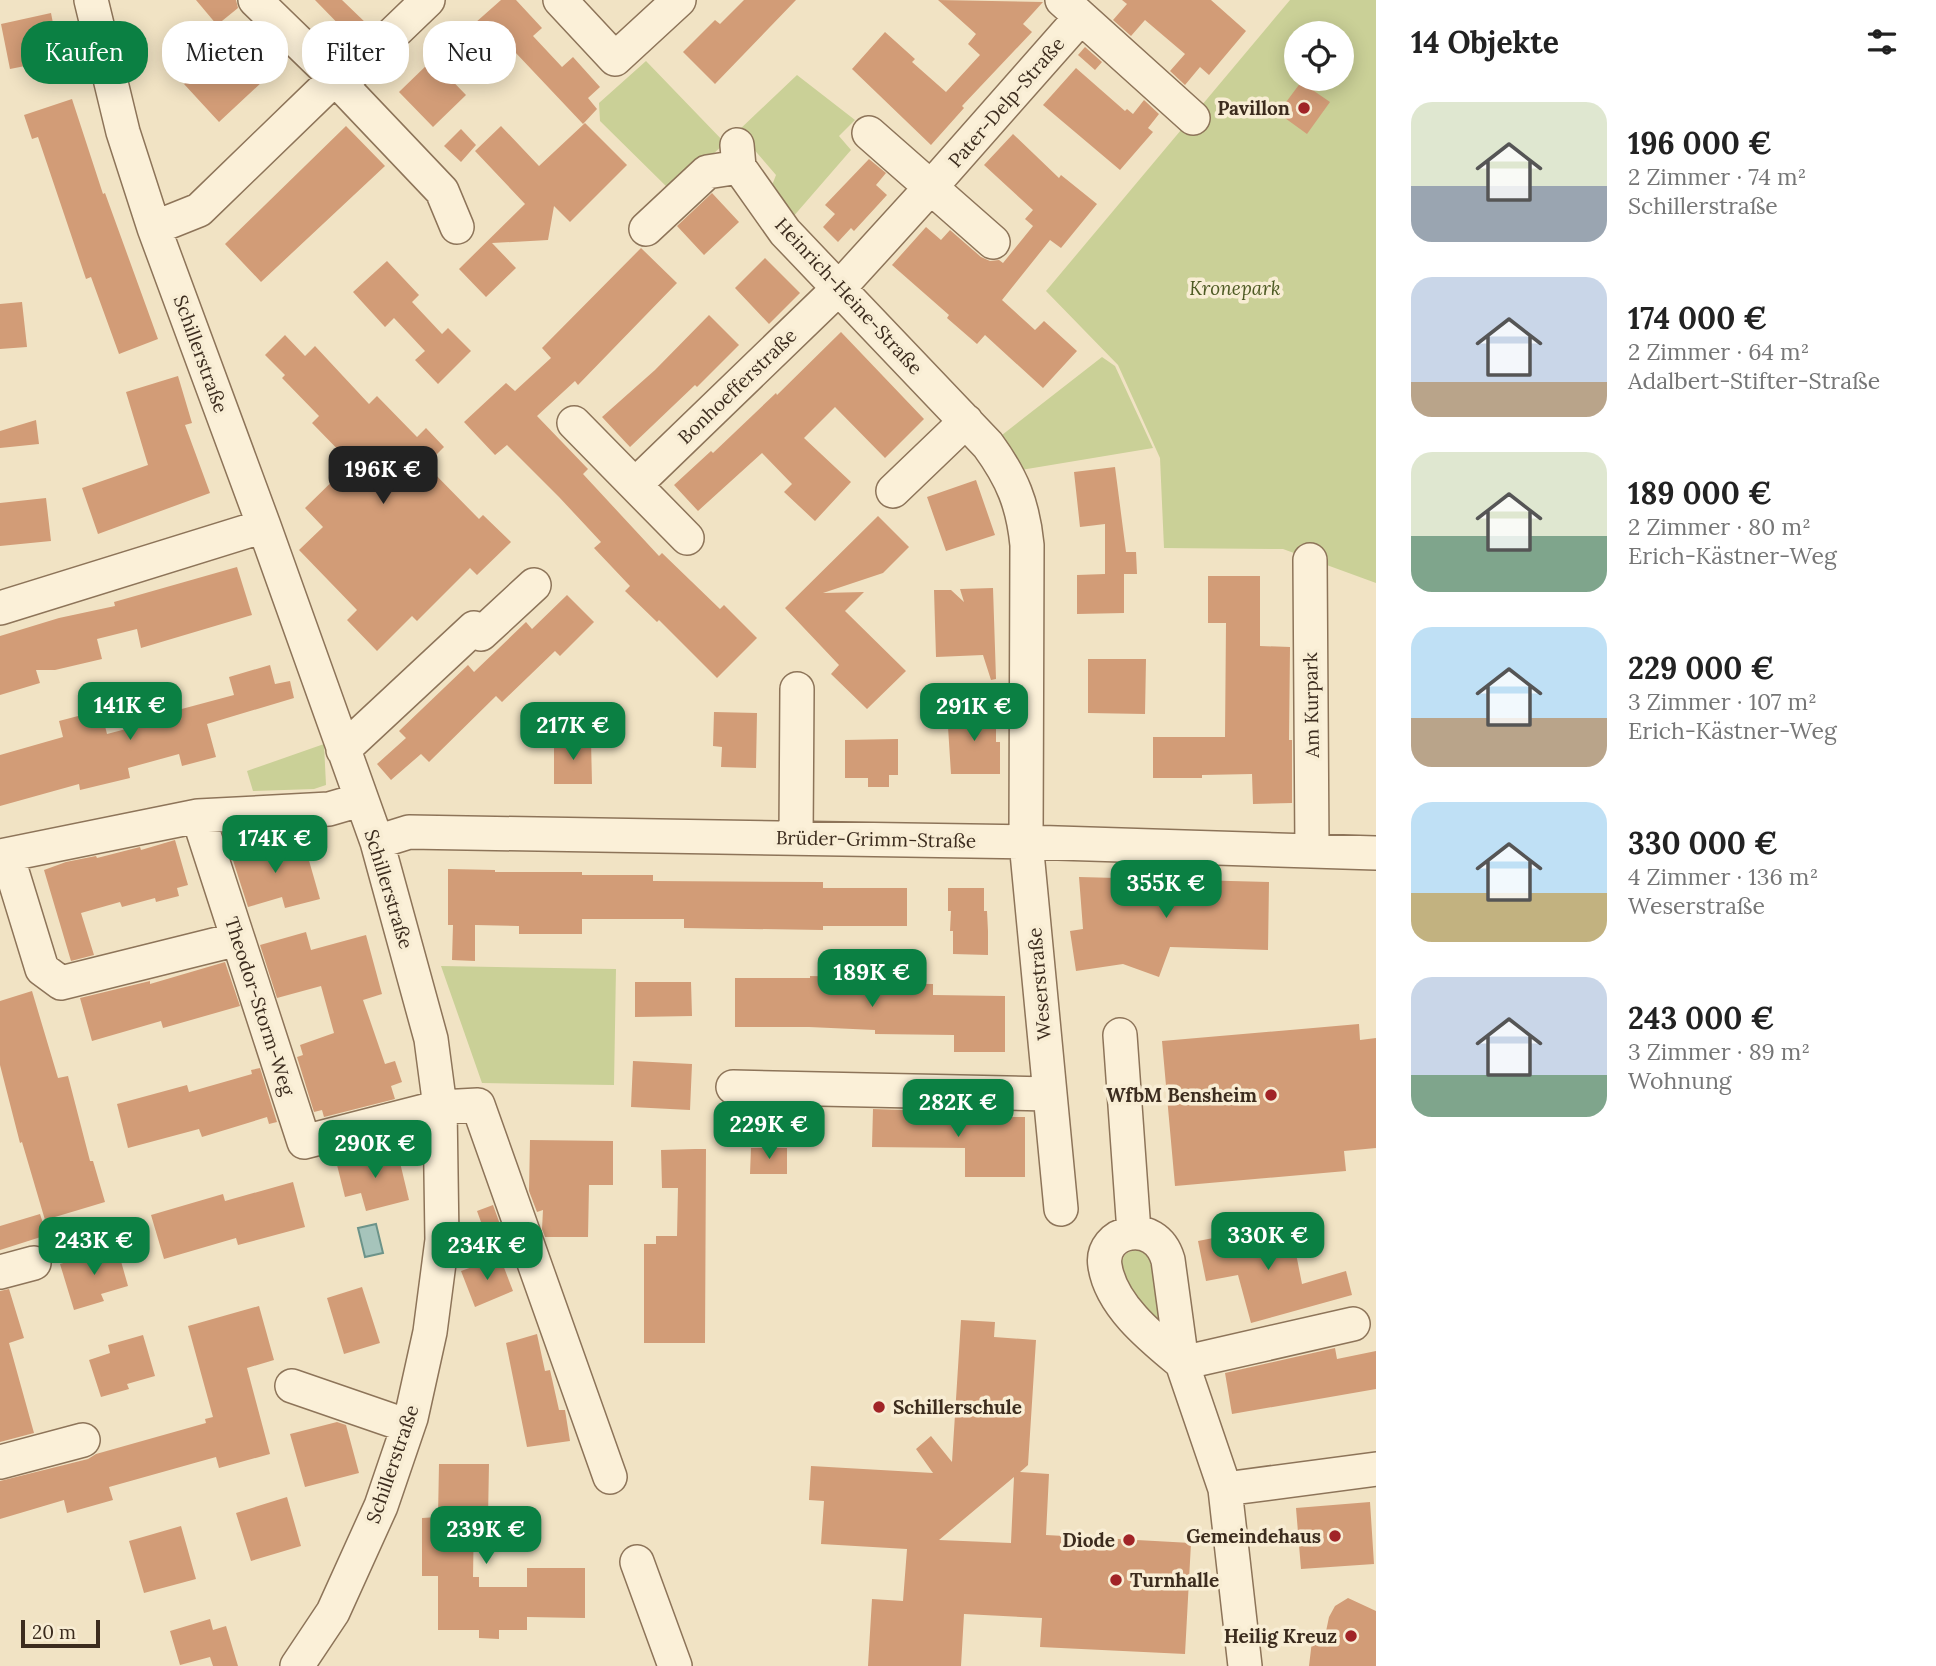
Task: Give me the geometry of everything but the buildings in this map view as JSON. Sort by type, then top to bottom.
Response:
[{"type":"street","name":"Schillerstraße","points":[[91,0],[123,132],[154,228],[377,842],[432,1039],[440,1107],[442,1240],[429,1332],[408,1426],[381,1506],[338,1600],[297,1666]]},
{"type":"street","points":[[255,0],[302,46]]},
{"type":"street","points":[[406,21],[428,0]]},
{"type":"street","points":[[560,0],[615,59],[679,0]]},
{"type":"street","name":"Pater-Delp-Straße","points":[[839,287],[931,187],[1071,9],[1192,118]]},
{"type":"street","points":[[154,228],[199,210],[333,84]]},
{"type":"street","points":[[341,84],[442,191],[457,227]]},
{"type":"street","points":[[869,133],[993,242]]},
{"type":"street","name":"Heinrich-Heine-Straße","points":[[646,229],[707,172],[738,156],[785,232],[966,421],[1004,468],[1024,516],[1027,544],[1026,842]]},
{"type":"street","name":"Bonhoefferstraße","points":[[635,485],[839,287]]},
{"type":"street","points":[[893,491],[966,421]]},
{"type":"street","points":[[575,423],[687,538]]},
{"type":"street","points":[[0,608],[264,526]]},
{"type":"street","name":"Am Kurpark","points":[[1310,560],[1312,851]]},
{"type":"street","points":[[343,750],[474,628],[481,635],[534,584]]},
{"type":"street","points":[[796,838],[797,689]]},
{"type":"street","points":[[238,939],[61,983],[42,969],[3,856],[198,816],[329,809],[360,800]]},
{"type":"street","name":"Theodor-Storm-Weg","points":[[198,816],[304,1142],[440,1107]]},
{"type":"street","name":"Brüder-Grimm-Straße","points":[[377,842],[409,832],[1026,842],[1376,853]]},
{"type":"street","name":"Weserstraße","points":[[1026,842],[1060,1209]]},
{"type":"street","points":[[1120,1035],[1135,1232]]},
{"type":"street","points":[[733,1087],[1048,1094]]},
{"type":"street","points":[[440,1107],[478,1105],[610,1477]]},
{"type":"street","points":[[1182,1363],[1137,1326],[1109,1281],[1104,1264],[1105,1255],[1111,1244],[1120,1236],[1135,1232],[1148,1234],[1157,1239],[1165,1249],[1182,1363],[1225,1489],[1245,1666]]},
{"type":"street","points":[[0,1272],[34,1263]]},
{"type":"street","points":[[1182,1363],[1353,1324]]},
{"type":"street","points":[[292,1386],[408,1426]]},
{"type":"street","points":[[0,1462],[83,1440]]},
{"type":"street","points":[[1225,1489],[1376,1469]]},
{"type":"street","points":[[637,1562],[676,1666]]},
{"type":"green space","name":"Kronepark","points":[[1290,0],[1376,0],[1376,583],[1283,549],[1164,548],[1160,458],[1118,365],[1046,291]]},
{"type":"green space","points":[[646,61],[725,143],[672,192],[600,121],[599,103]]},
{"type":"green space","points":[[797,75],[855,120],[839,136],[851,150],[792,218],[769,193],[776,175],[738,131]]},
{"type":"green space","points":[[1102,357],[1115,366],[1153,448],[1021,470],[1002,435]]},
{"type":"green space","points":[[324,744],[326,785],[314,789],[253,791],[247,771]]},
{"type":"green space","points":[[441,966],[616,969],[614,1085],[482,1083]]},
{"type":"green space","points":[[1138,1249],[1149,1253],[1155,1263],[1163,1308],[1158,1319],[1147,1315],[1124,1275],[1123,1259],[1127,1253]]},
{"type":"water","points":[[376,1224],[383,1253],[365,1257],[358,1228]]},
{"type":"place","name":"Pavillon","points":[[1304,108]]},
{"type":"place","name":"WfbM Bensheim","points":[[1271,1095]]},
{"type":"place","name":"Schillerschule","points":[[879,1407]]},
{"type":"place","name":"Gemeindehaus","points":[[1335,1536]]},
{"type":"place","name":"Diode","points":[[1129,1540]]},
{"type":"place","name":"Turnhalle","points":[[1116,1580]]},
{"type":"place","name":"Heilig Kreuz","points":[[1351,1636]]}]
